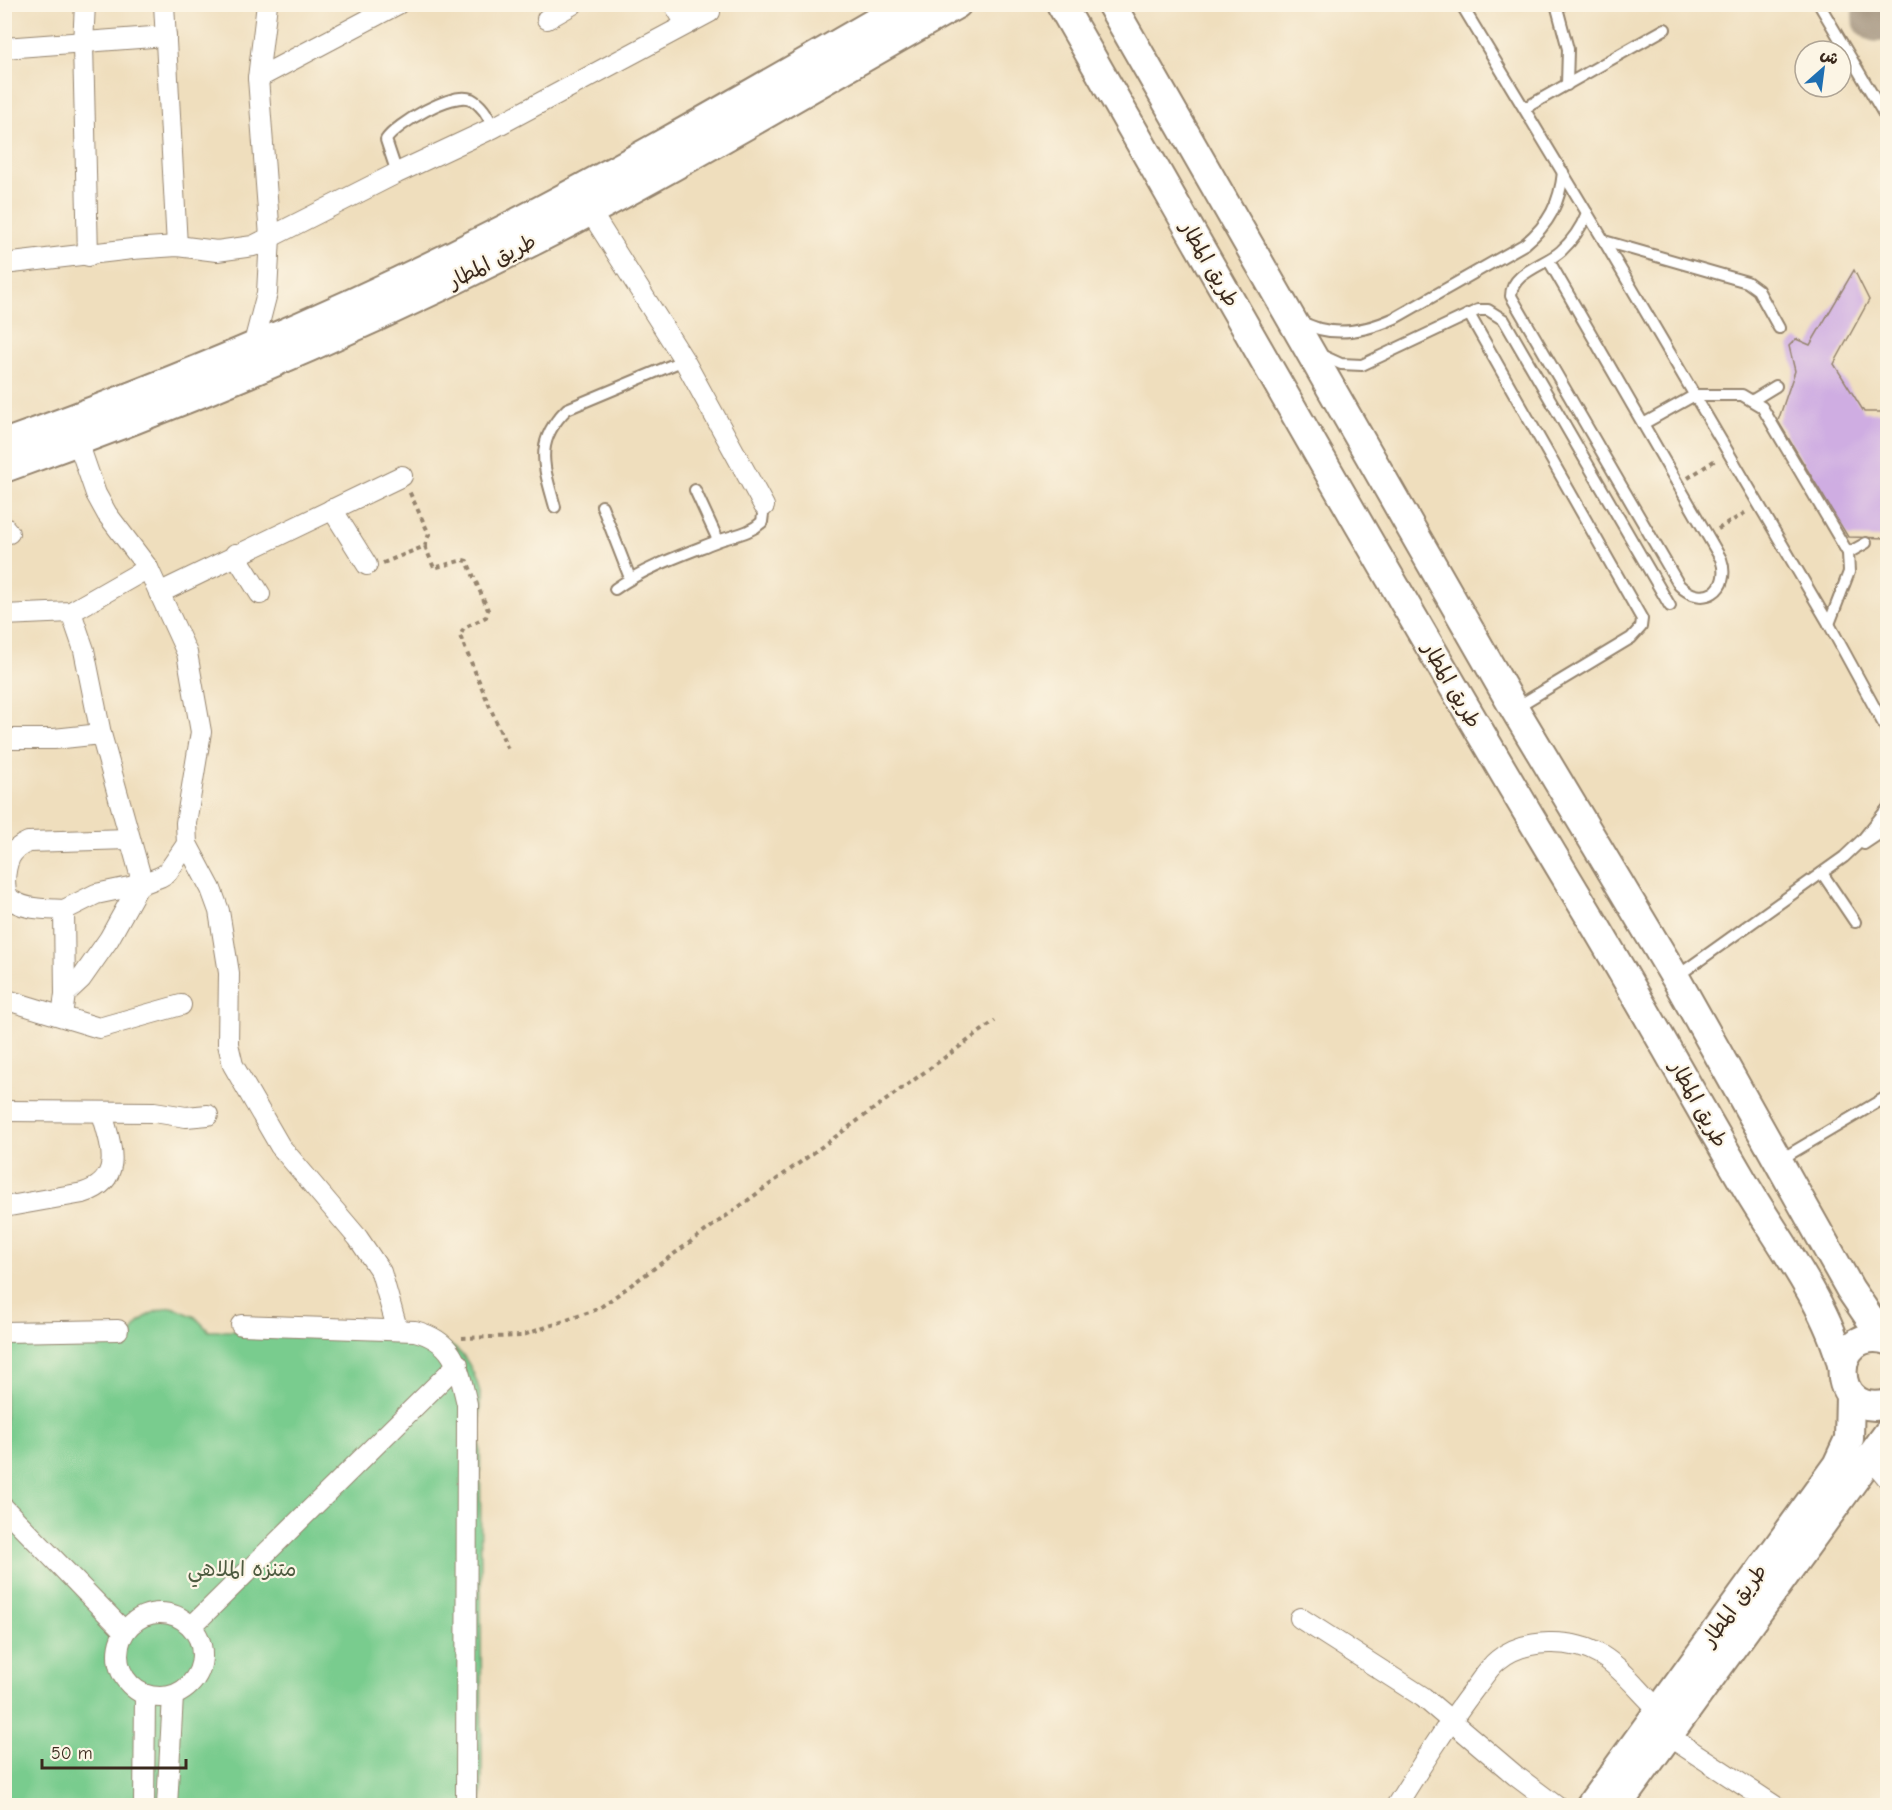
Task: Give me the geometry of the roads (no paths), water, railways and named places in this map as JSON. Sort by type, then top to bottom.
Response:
[{"type":"main road","name":"طريق المطار","points":[[4,468],[78,442],[258,358],[423,296],[585,201],[907,4]]},
{"type":"main road","name":"طريق المطار","points":[[585,201],[957,4]]},
{"type":"main road","name":"طريق المطار","points":[[1061,4],[1478,730],[1640,999],[1834,1337],[1842,1365],[1843,1381],[1850,1395],[1852,1425],[1849,1439],[1837,1465],[1662,1722],[1617,1806]]},
{"type":"main road","name":"طريق المطار","points":[[1111,4],[1514,708],[1675,977],[1858,1303],[1887,1338]]},
{"type":"main road","name":"طريق المطار","points":[[4,444],[157,387],[258,358]]},
{"type":"main road","points":[[1478,730],[1514,708]]},
{"type":"main road","points":[[1640,999],[1675,977]]},
{"type":"main road","points":[[1743,1182],[1778,1161]]},
{"type":"main road","points":[[1842,1365],[1849,1350],[1862,1340],[1887,1338]]},
{"type":"main road","points":[[1850,1395],[1864,1404],[1887,1404]]},
{"type":"main road","name":"طريق المطار","points":[[1590,1806],[1879,1468],[1887,1433]]},
{"type":"street","points":[[85,4],[83,44],[88,256]]},
{"type":"street","points":[[164,4],[177,246]]},
{"type":"street","points":[[258,358],[267,293],[270,237],[258,78],[267,4]]},
{"type":"street","points":[[258,78],[398,4]]},
{"type":"street","points":[[547,19],[573,4]]},
{"type":"street","points":[[674,4],[686,24]]},
{"type":"street","points":[[4,264],[177,246],[217,251],[240,249],[270,237],[397,172],[493,128],[710,12]]},
{"type":"street","points":[[4,48],[83,44],[166,36]]},
{"type":"street","points":[[585,201],[684,360],[764,506]]},
{"type":"street","points":[[78,442],[96,495],[107,514],[148,568],[187,653],[201,732],[186,823],[187,844],[211,889],[219,910],[230,973],[228,1044],[233,1065],[280,1146],[358,1238],[381,1272],[397,1328]]},
{"type":"street","points":[[159,593],[402,476]]},
{"type":"street","points":[[332,508],[367,565]]},
{"type":"street","points":[[236,554],[260,594]]},
{"type":"street","points":[[4,615],[71,612],[148,568]]},
{"type":"street","points":[[65,994],[92,964],[139,885],[138,865],[101,734],[84,650],[71,612]]},
{"type":"street","points":[[4,739],[54,739],[101,734]]},
{"type":"street","points":[[129,839],[28,842],[15,851],[9,862],[5,885],[11,900],[36,909],[64,910],[96,894],[139,885],[167,873],[187,844]]},
{"type":"street","points":[[62,1016],[65,994],[64,910]]},
{"type":"street","points":[[4,999],[84,1025],[104,1028],[181,1005]]},
{"type":"street","points":[[4,1111],[154,1112],[186,1117],[208,1115]]},
{"type":"street","points":[[4,1207],[83,1193],[93,1190],[105,1180],[111,1167],[112,1151],[102,1113]]},
{"type":"street","points":[[241,1325],[415,1330],[437,1339],[458,1364],[467,1404],[466,1806]]},
{"type":"street","points":[[4,1332],[118,1329]]},
{"type":"street","points":[[192,1626],[458,1364]]},
{"type":"street","points":[[4,1508],[124,1631]]},
{"type":"street","points":[[163,1612],[180,1617],[192,1626],[200,1639],[203,1653],[201,1668],[186,1689],[172,1696],[146,1695],[133,1688],[123,1676],[118,1662],[119,1645],[124,1631],[135,1620],[148,1614],[163,1612]]},
{"type":"street","points":[[1299,1618],[1423,1697],[1516,1776],[1556,1806]]},
{"type":"street","points":[[1396,1806],[1451,1719],[1497,1660],[1516,1649],[1537,1643],[1568,1645],[1602,1656],[1662,1722],[1775,1806]]},
{"type":"street","points":[[144,1806],[146,1695]]},
{"type":"street","points":[[167,1806],[172,1696]]},
{"type":"lane","points":[[1461,4],[1695,395],[1829,624],[1887,732]]},
{"type":"lane","points":[[1556,4],[1568,49],[1567,85]]},
{"type":"lane","points":[[1819,4],[1887,121]]},
{"type":"lane","points":[[1525,108],[1665,29]]},
{"type":"lane","points":[[397,172],[386,140],[390,134],[404,123],[446,102],[459,97],[470,99],[489,117],[493,128]]},
{"type":"lane","points":[[1289,314],[1305,324],[1341,332],[1378,326],[1395,318],[1525,244],[1538,233],[1557,205],[1563,172]]},
{"type":"lane","points":[[1549,261],[1721,559],[1725,569],[1724,580],[1718,590],[1708,595],[1698,597],[1687,593],[1679,585],[1514,302],[1511,289],[1514,282],[1549,261],[1576,235],[1587,213]]},
{"type":"lane","points":[[1604,241],[1747,282],[1762,296],[1779,328]]},
{"type":"lane","points":[[1309,347],[1341,364],[1362,365],[1469,314],[1488,310],[1504,320],[1670,606]]},
{"type":"lane","points":[[1469,314],[1642,619],[1641,627],[1631,638],[1514,708]]},
{"type":"lane","points":[[1887,319],[1887,343]]},
{"type":"lane","points":[[555,507],[543,461],[549,434],[560,415],[567,408],[684,360]]},
{"type":"lane","points":[[1753,400],[1776,386]]},
{"type":"lane","points":[[1643,424],[1695,395],[1742,395],[1753,400],[1768,416],[1848,553],[1849,572],[1829,624]]},
{"type":"lane","points":[[695,490],[718,540]]},
{"type":"lane","points":[[602,506],[630,578]]},
{"type":"lane","points":[[615,590],[630,578],[718,540],[748,532],[759,525],[764,514],[764,506]]},
{"type":"lane","points":[[1848,553],[1866,543]]},
{"type":"lane","points":[[1844,857],[1887,808]]},
{"type":"lane","points":[[1675,977],[1887,828]]},
{"type":"lane","points":[[1822,873],[1855,922]]},
{"type":"lane","points":[[1778,1161],[1887,1096]]},
{"type":"park label","name":"متنزه الملاهي","points":[[242,1569]]}]
